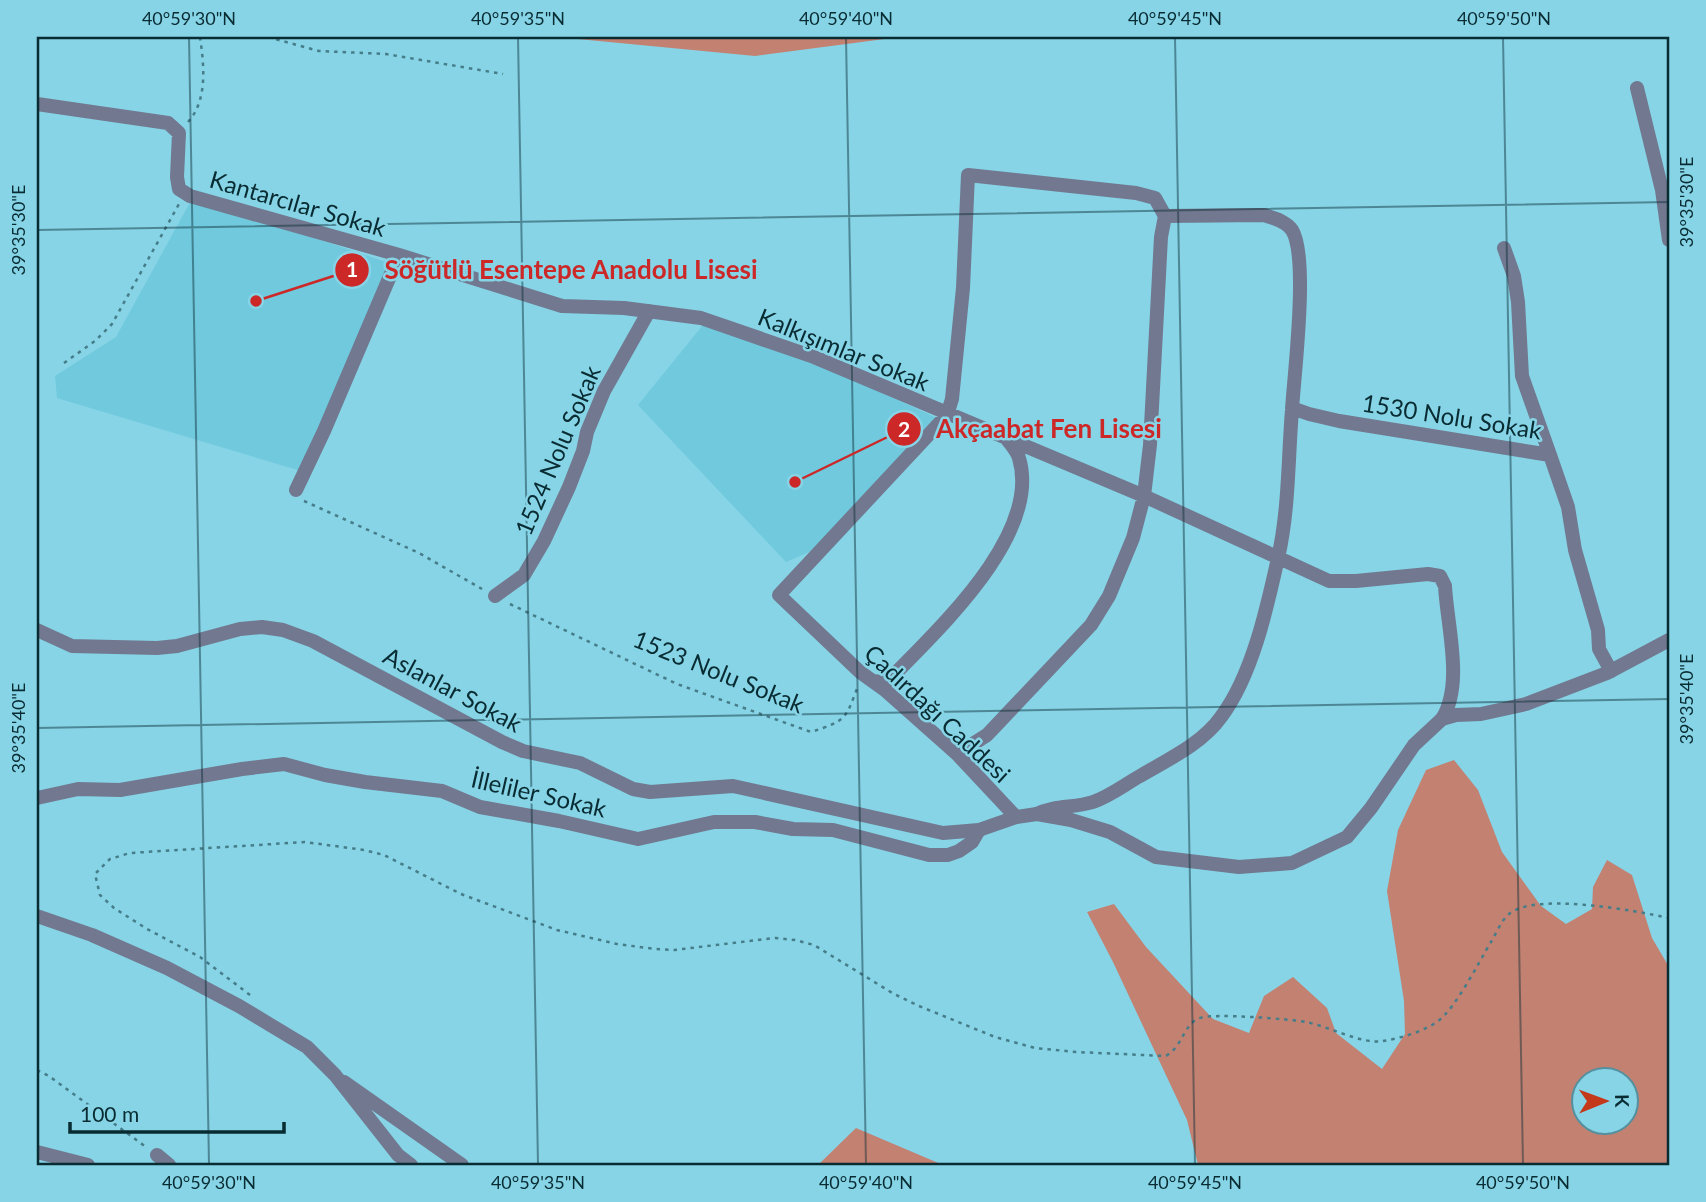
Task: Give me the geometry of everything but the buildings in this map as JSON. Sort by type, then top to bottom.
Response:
[{"type":"street","points":[[1637,88],[1662,190],[1669,240]]},
{"type":"street","points":[[37,104],[168,123],[179,133]]},
{"type":"street","name":"Kantarcılar Sokak","points":[[179,133],[177,177],[179,188],[190,196],[399,255]]},
{"type":"street","points":[[947,415],[952,399],[963,288],[968,175],[1136,193],[1155,198],[1165,216],[1161,237],[1150,445],[1144,496],[1133,538],[1109,596],[1091,625],[988,735],[957,754]]},
{"type":"street","points":[[1037,814],[1047,809],[1091,802],[1112,793],[1193,743],[1219,720],[1231,703],[1247,666],[1278,557],[1284,522],[1299,334],[1298,256],[1292,230],[1279,219],[1264,215],[1165,216]]},
{"type":"street","points":[[1504,248],[1514,276],[1518,302],[1518,347],[1522,376],[1550,455]]},
{"type":"street","points":[[296,490],[399,255]]},
{"type":"street","name":"Kalkışımlar Sokak","points":[[399,255],[562,306],[624,308],[701,318],[814,357],[1144,496],[1329,581],[1428,574],[1440,576],[1445,586],[1454,682],[1450,706],[1442,719]]},
{"type":"street","name":"1524 Nolu Sokak","points":[[495,596],[524,575],[544,541],[583,451],[587,432],[604,391],[649,311]]},
{"type":"street","name":"1530 Nolu Sokak","points":[[1292,408],[1339,421],[1550,455],[1568,508],[1575,550],[1598,630],[1599,649],[1611,671]]},
{"type":"street","name":"Çadırdağı Caddesi","points":[[947,415],[779,595],[860,672],[957,754],[1016,817],[1037,814],[1071,820],[1110,832],[1156,857],[1239,867],[1292,863],[1347,837],[1371,808],[1414,745],[1442,719]]},
{"type":"street","points":[[873,681],[888,680],[964,603],[1008,536],[1020,505],[1022,480],[1018,456],[1007,438]]},
{"type":"street","name":"Aslanlar Sokak","points":[[37,630],[72,646],[157,648],[177,646],[240,629],[262,627],[283,630],[313,641],[502,742],[523,751],[580,762],[633,789],[650,792],[733,786],[943,833],[979,830],[1016,817]]},
{"type":"street","points":[[1442,719],[1526,704],[1611,671],[1669,640]]},
{"type":"street","name":"İlleliler Sokak","points":[[37,798],[78,789],[120,790],[284,764],[365,782],[442,790],[480,807],[638,839],[714,822],[755,822],[793,829],[833,830],[929,855],[948,855],[972,842],[979,830]]},
{"type":"street","points":[[37,916],[121,947],[216,993],[307,1047],[335,1075],[398,1155],[411,1165]]},
{"type":"street","points":[[335,1075],[462,1165]]},
{"type":"street","points":[[37,1152],[88,1165]]},
{"type":"street","points":[[157,1155],[169,1165]]},
{"type":"path","points":[[179,133],[195,115],[202,91],[203,57],[200,37]]},
{"type":"path","points":[[268,37],[319,51],[386,54],[503,74]]},
{"type":"path","points":[[64,363],[95,341],[111,324],[185,193]]},
{"type":"path","name":"1523 Nolu Sokak","points":[[296,490],[306,503],[419,553],[495,596],[677,684],[811,732],[843,720],[852,707],[858,685],[863,681],[873,681]]},
{"type":"path","points":[[256,1000],[200,957],[114,908],[100,895],[95,874],[110,859],[130,853],[305,842],[364,850],[384,855],[461,894],[557,930],[617,944],[674,950],[775,938],[795,940],[814,945],[894,994],[995,1037],[1035,1048],[1166,1056],[1176,1050],[1187,1028],[1200,1018],[1240,1017],[1306,1021],[1380,1042],[1419,1031],[1438,1021],[1452,1006],[1508,914],[1526,906],[1562,904],[1621,907],[1669,918]]},
{"type":"path","points":[[37,1070],[157,1155]]},
{"type":"shaded area","points":[[557,37],[900,37],[755,56]]},
{"type":"shaded area","points":[[193,197],[392,264],[301,471],[57,398],[55,376],[116,337]]},
{"type":"shaded area","points":[[703,325],[764,339],[937,418],[823,546],[786,562],[638,405]]},
{"type":"shaded area","points":[[1454,760],[1478,790],[1502,852],[1541,906],[1566,924],[1592,909],[1593,887],[1607,860],[1632,875],[1652,938],[1669,967],[1669,1165],[1198,1165],[1187,1120],[1087,912],[1114,904],[1146,947],[1213,1019],[1249,1033],[1264,996],[1293,977],[1327,1008],[1336,1033],[1382,1069],[1405,1034],[1404,1001],[1387,891],[1398,830],[1426,770]]},
{"type":"shaded area","points":[[856,1128],[943,1165],[818,1165]]},
{"type":"place","name":"Söğütlü Esentepe Anadolu Lisesi","points":[[256,301]]},
{"type":"place","name":"Akçaabat Fen Lisesi","points":[[795,482]]}]
